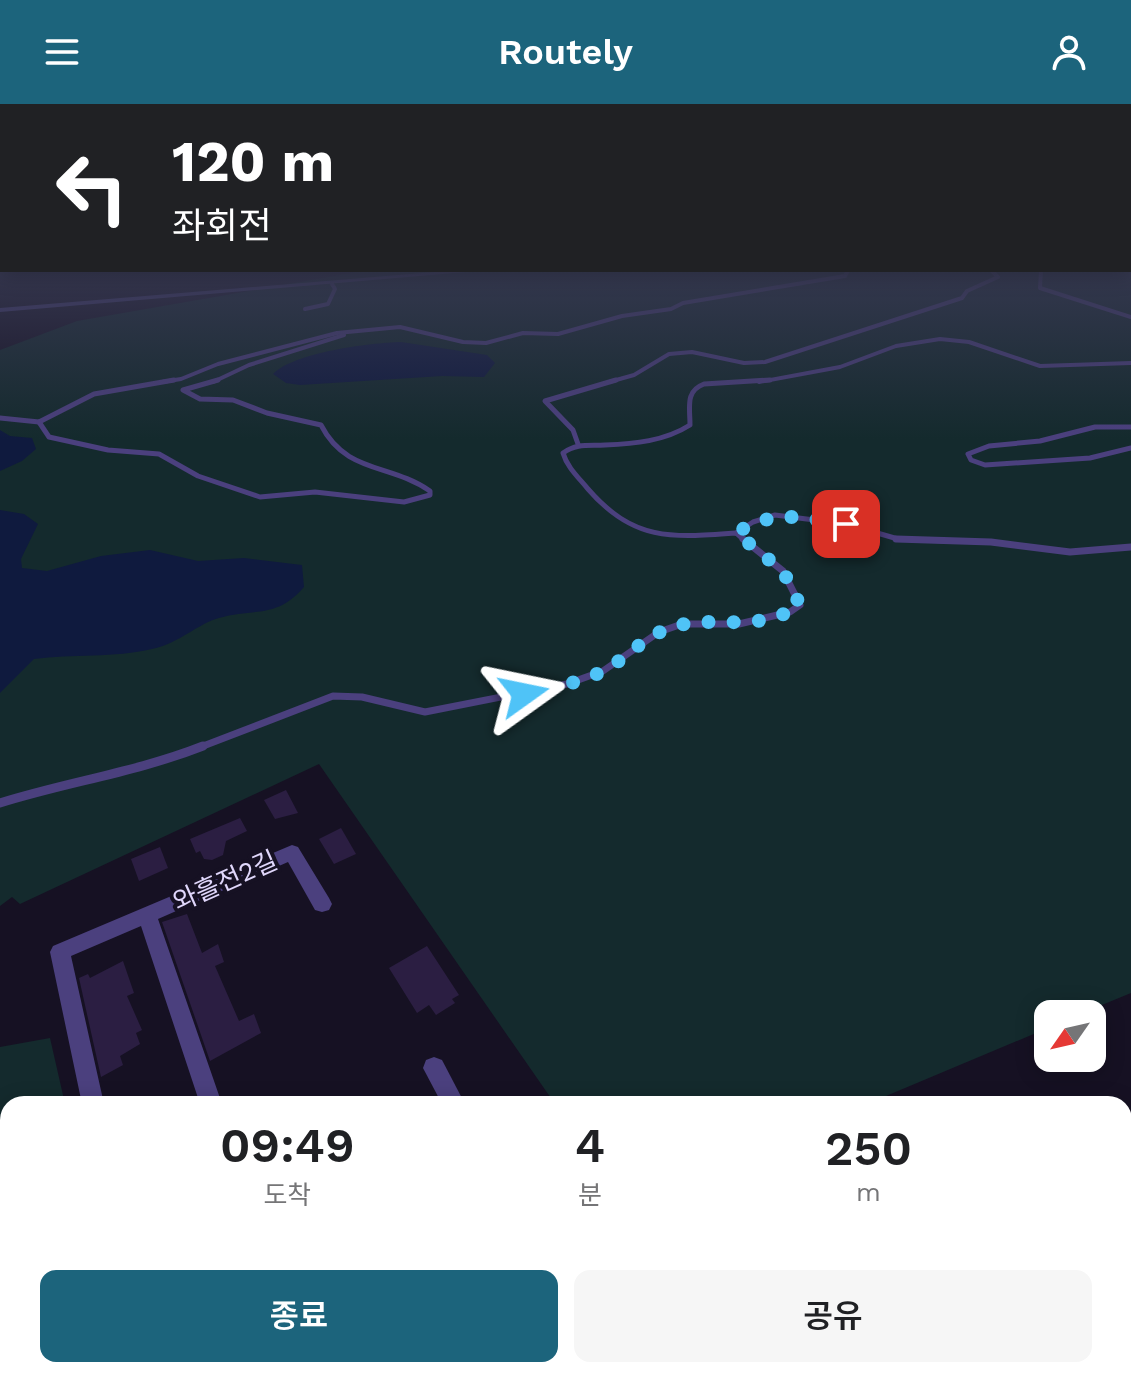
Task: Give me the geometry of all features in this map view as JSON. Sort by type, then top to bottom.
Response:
[{"type":"street","name":"와흘전2길","points":[[91,1096],[60,952],[292,852],[322,904]]},
{"type":"street","name":"와흘전2길","points":[[147,916],[208,1096]]},
{"type":"street","points":[[434,1068],[450,1096]]},
{"type":"lane","points":[[0,418],[39,422],[94,394],[181,379],[218,364],[347,332],[400,327],[463,342],[486,343],[523,333],[558,334],[606,320]]},
{"type":"lane","points":[[578,444],[571,425],[546,406],[545,401],[634,375],[669,354],[692,352],[744,363],[765,362],[895,320]]},
{"type":"lane","points":[[39,422],[49,437],[57,440],[108,450],[159,454],[198,476],[260,497],[315,492],[404,502],[430,495],[430,491],[413,477],[347,460],[336,452],[321,425],[267,413],[233,400],[200,399],[183,390],[347,332]]},
{"type":"lane","points":[[1131,363],[1040,366],[969,342],[940,339],[918,342],[896,346],[840,367],[755,383],[704,384],[694,388],[690,394],[690,425],[682,431],[625,443],[578,444],[563,453],[566,463],[616,519],[645,531],[699,535],[736,533],[753,522],[775,515],[846,524],[898,539],[991,542],[1070,552],[1131,547]]},
{"type":"lane","points":[[1131,427],[1079,430],[1040,441],[989,446],[968,454],[971,460],[985,465],[1090,458],[1131,448]]},
{"type":"lane","points":[[0,803],[183,754],[333,696],[362,697],[425,712],[524,694],[567,684],[603,671],[659,632],[682,624],[739,624],[790,612],[800,605],[783,571],[736,533]]},
{"type":"green space","points":[[80,320],[1131,320],[1131,993],[1106,1003],[1106,1000],[1034,1000],[1034,1034],[886,1096],[549,1096],[319,764],[20,904],[12,897],[0,906],[0,350]]},
{"type":"green space","points":[[50,1038],[63,1096],[0,1096],[0,1047]]},
{"type":"water","points":[[401,342],[487,355],[495,363],[484,377],[442,376],[300,385],[286,383],[273,374],[284,366],[315,354]]},
{"type":"water","points":[[0,430],[10,436],[32,438],[36,449],[22,461],[0,471]]},
{"type":"water","points":[[0,510],[24,514],[38,524],[21,559],[22,568],[47,571],[101,556],[150,550],[198,561],[244,558],[302,565],[304,587],[284,604],[264,611],[219,618],[152,649],[123,654],[34,659],[0,693]]},
{"type":"building","points":[[286,790],[298,813],[275,819],[264,800]]},
{"type":"building","points":[[240,818],[247,831],[226,841],[223,855],[212,860],[204,859],[200,851],[196,853],[190,839]]},
{"type":"building","points":[[341,828],[356,854],[334,864],[319,839]]},
{"type":"building","points":[[160,847],[168,868],[139,881],[131,859]]},
{"type":"building","points":[[187,914],[202,953],[218,944],[224,962],[215,966],[239,1021],[254,1014],[261,1033],[210,1061],[162,922]]},
{"type":"building","points":[[427,946],[459,995],[452,999],[455,1003],[436,1015],[429,1005],[417,1013],[389,968]]},
{"type":"building","points":[[123,961],[134,993],[127,996],[142,1030],[136,1033],[140,1044],[120,1056],[123,1065],[101,1077],[79,978],[88,974],[90,978]]},
{"type":"route","points":[[524,694],[567,684],[603,671],[659,632],[682,624],[739,624],[790,612],[800,605],[783,571],[736,533],[753,522],[775,515],[846,524]]}]
